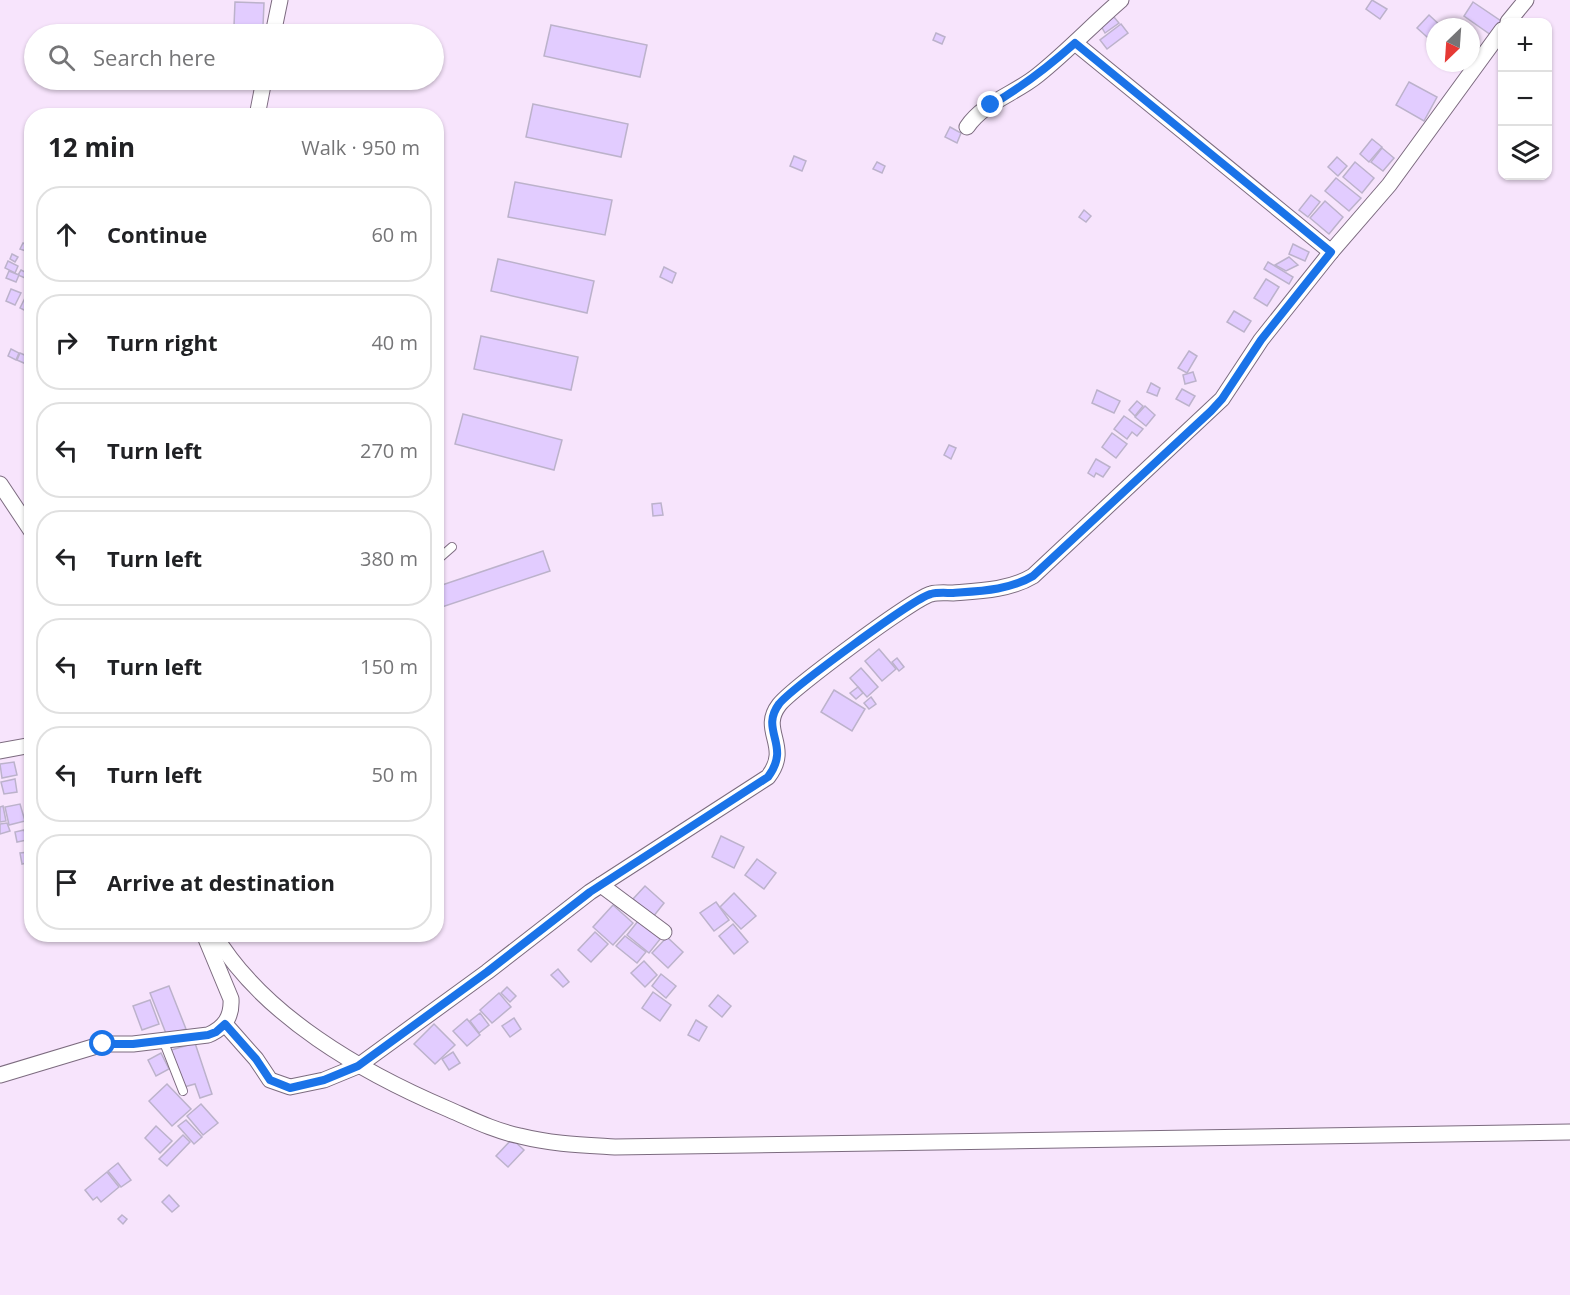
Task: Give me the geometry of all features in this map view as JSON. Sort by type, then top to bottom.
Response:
[{"type":"street","points":[[275,24],[279,0]]},
{"type":"street","points":[[967,127],[981,111],[1025,85],[1121,0]]},
{"type":"street","points":[[1511,18],[1526,0]]},
{"type":"street","points":[[1480,57],[1498,36]]},
{"type":"street","points":[[1075,43],[1331,252]]},
{"type":"street","points":[[225,1024],[256,1059],[270,1080],[290,1088],[324,1080],[358,1066],[601,885],[768,777],[778,759],[771,723],[774,712],[790,694],[843,653],[928,595],[999,588],[1019,584],[1033,576],[1222,399],[1261,340],[1331,252],[1389,185],[1468,72]]},
{"type":"street","points":[[259,108],[262,90]]},
{"type":"street","points":[[0,484],[24,520]]},
{"type":"street","points":[[0,751],[24,746]]},
{"type":"street","points":[[601,885],[664,932]]},
{"type":"street","points":[[0,1075],[103,1044],[163,1040],[216,1032],[225,1024],[232,1008],[231,999],[207,942]]},
{"type":"street","points":[[219,942],[226,955],[262,996],[358,1066],[425,1100],[473,1120],[519,1136],[568,1144],[615,1147],[1570,1132]]},
{"type":"lane","points":[[444,554],[452,548]]},
{"type":"lane","points":[[163,1040],[183,1091]]},
{"type":"building","points":[[1372,0],[1387,9],[1380,19],[1366,9]]},
{"type":"building","points":[[235,2],[264,3],[263,24],[234,24]]},
{"type":"building","points":[[1473,2],[1498,19],[1498,25],[1491,35],[1480,27],[1480,18],[1464,16]]},
{"type":"building","points":[[1114,17],[1119,23],[1105,33],[1101,26]]},
{"type":"building","points":[[1426,18],[1426,36],[1417,28]]},
{"type":"building","points":[[1121,24],[1128,33],[1107,49],[1100,40]]},
{"type":"building","points":[[551,25],[647,45],[640,77],[544,56]]},
{"type":"building","points":[[936,33],[945,37],[942,44],[933,40]]},
{"type":"building","points":[[1409,82],[1437,97],[1424,121],[1396,105]]},
{"type":"building","points":[[533,104],[628,124],[621,157],[526,137]]},
{"type":"building","points":[[950,127],[961,133],[957,143],[945,137]]},
{"type":"building","points":[[1372,139],[1382,147],[1369,162],[1360,154]]},
{"type":"building","points":[[1382,148],[1394,158],[1383,171],[1371,162]]},
{"type":"building","points":[[794,156],[806,161],[802,171],[790,166]]},
{"type":"building","points":[[1337,157],[1347,166],[1338,176],[1328,167]]},
{"type":"building","points":[[877,162],[885,166],[882,173],[873,169]]},
{"type":"building","points":[[1355,162],[1374,178],[1362,193],[1343,177]]},
{"type":"building","points":[[1336,178],[1361,198],[1349,211],[1325,191]]},
{"type":"building","points":[[515,182],[612,200],[605,235],[508,217]]},
{"type":"building","points":[[1311,195],[1320,202],[1308,217],[1299,210]]},
{"type":"building","points":[[1325,201],[1343,217],[1329,234],[1310,218]]},
{"type":"building","points":[[1084,210],[1091,216],[1086,222],[1079,217]]},
{"type":"building","points":[[1293,244],[1309,252],[1305,261],[1289,254]]},
{"type":"building","points":[[12,254],[18,257],[15,262],[10,259]]},
{"type":"building","points":[[1289,257],[1298,265],[1286,271],[1275,265]]},
{"type":"building","points":[[498,259],[594,281],[587,313],[491,291]]},
{"type":"building","points":[[8,261],[18,266],[15,273],[5,268]]},
{"type":"building","points":[[1268,262],[1293,277],[1289,284],[1264,269]]},
{"type":"building","points":[[664,267],[676,273],[672,283],[660,277]]},
{"type":"building","points":[[21,270],[24,272],[24,278],[18,275]]},
{"type":"building","points":[[9,271],[19,275],[16,282],[6,278]]},
{"type":"building","points":[[1266,279],[1279,287],[1267,306],[1254,298]]},
{"type":"building","points":[[11,289],[21,293],[15,305],[6,301]]},
{"type":"building","points":[[1234,311],[1251,321],[1244,332],[1227,322]]},
{"type":"building","points":[[481,336],[578,357],[571,390],[474,369]]},
{"type":"building","points":[[11,349],[19,353],[16,360],[8,356]]},
{"type":"building","points":[[1189,351],[1197,356],[1187,373],[1178,368]]},
{"type":"building","points":[[20,353],[24,355],[24,363],[17,360]]},
{"type":"building","points":[[1193,372],[1196,381],[1185,384],[1183,375]]},
{"type":"building","points":[[1151,383],[1160,388],[1157,396],[1147,392]]},
{"type":"building","points":[[1182,389],[1195,396],[1189,406],[1176,399]]},
{"type":"building","points":[[1097,390],[1120,401],[1114,413],[1092,403]]},
{"type":"building","points":[[1137,401],[1143,406],[1135,416],[1129,410]]},
{"type":"building","points":[[1145,406],[1155,415],[1146,426],[1135,417]]},
{"type":"building","points":[[463,414],[562,440],[554,470],[455,444]]},
{"type":"building","points":[[1124,416],[1143,429],[1137,436],[1132,432],[1127,439],[1114,429]]},
{"type":"building","points":[[1112,433],[1127,444],[1116,458],[1102,447]]},
{"type":"building","points":[[949,445],[956,448],[951,459],[944,455]]},
{"type":"building","points":[[1096,459],[1110,467],[1103,477],[1096,473],[1094,477],[1088,473]]},
{"type":"building","points":[[661,503],[663,515],[653,516],[652,504]]},
{"type":"building","points":[[543,551],[550,571],[444,606],[444,584]]},
{"type":"building","points":[[879,649],[896,669],[882,681],[865,661]]},
{"type":"building","points":[[897,658],[904,667],[899,671],[892,662]]},
{"type":"building","points":[[861,668],[878,687],[867,697],[850,678]]},
{"type":"building","points":[[858,687],[863,693],[856,699],[850,693]]},
{"type":"building","points":[[834,690],[865,709],[852,731],[821,712]]},
{"type":"building","points":[[871,697],[876,704],[869,709],[864,703]]},
{"type":"building","points":[[14,762],[17,775],[2,778],[0,764]]},
{"type":"building","points":[[15,779],[17,792],[4,794],[1,782]]},
{"type":"building","points":[[20,804],[24,821],[9,825],[5,807]]},
{"type":"building","points":[[3,806],[6,821],[0,822],[0,807]]},
{"type":"building","points":[[7,823],[10,831],[0,834],[0,824]]},
{"type":"building","points":[[24,830],[24,841],[17,842],[15,832]]},
{"type":"building","points":[[721,836],[744,847],[734,868],[712,857]]},
{"type":"building","points":[[20,853],[24,853],[24,864],[22,864]]},
{"type":"building","points":[[757,859],[776,873],[764,889],[745,875]]},
{"type":"building","points":[[645,886],[664,903],[653,917],[633,899]]},
{"type":"building","points":[[734,893],[756,916],[741,929],[720,907]]},
{"type":"building","points":[[716,902],[729,920],[714,931],[700,913]]},
{"type":"building","points":[[613,905],[633,923],[613,945],[593,927]]},
{"type":"building","points":[[638,921],[661,938],[649,953],[627,935]]},
{"type":"building","points":[[733,924],[748,942],[734,954],[719,936]]},
{"type":"building","points":[[595,932],[608,944],[591,962],[578,950]]},
{"type":"building","points":[[625,936],[646,952],[637,963],[616,946]]},
{"type":"building","points":[[667,937],[683,952],[668,968],[652,953]]},
{"type":"building","points":[[644,961],[657,975],[645,987],[631,973]]},
{"type":"building","points":[[558,969],[569,982],[563,987],[551,975]]},
{"type":"building","points":[[661,974],[676,986],[666,998],[652,986]]},
{"type":"building","points":[[169,986],[186,1029],[167,1036],[150,993]]},
{"type":"building","points":[[507,987],[516,996],[510,1002],[501,993]]},
{"type":"building","points":[[653,992],[671,1005],[660,1021],[642,1008]]},
{"type":"building","points":[[499,993],[511,1007],[492,1023],[480,1010]]},
{"type":"building","points":[[718,995],[731,1006],[722,1017],[709,1006]]},
{"type":"building","points":[[150,1000],[159,1024],[142,1030],[133,1006]]},
{"type":"building","points":[[480,1013],[489,1025],[479,1033],[470,1021]]},
{"type":"building","points":[[514,1018],[521,1029],[510,1037],[502,1026]]},
{"type":"building","points":[[467,1019],[480,1035],[467,1046],[453,1031]]},
{"type":"building","points":[[696,1020],[707,1027],[699,1041],[688,1035]]},
{"type":"building","points":[[434,1024],[455,1045],[435,1064],[414,1044]]},
{"type":"building","points":[[195,1043],[212,1094],[200,1098],[195,1084],[184,1087],[171,1050]]},
{"type":"building","points":[[453,1052],[460,1063],[449,1070],[442,1059]]},
{"type":"building","points":[[161,1053],[169,1069],[156,1076],[148,1060]]},
{"type":"building","points":[[167,1084],[191,1109],[172,1126],[149,1101]]},
{"type":"building","points":[[201,1104],[218,1123],[203,1135],[187,1116]]},
{"type":"building","points":[[186,1120],[202,1137],[194,1144],[178,1126]]},
{"type":"building","points":[[156,1126],[172,1141],[160,1153],[145,1138]]},
{"type":"building","points":[[183,1135],[190,1142],[167,1166],[159,1159]]},
{"type":"building","points":[[512,1139],[524,1150],[508,1167],[496,1156]]},
{"type":"building","points":[[118,1163],[131,1180],[121,1187],[108,1171]]},
{"type":"building","points":[[107,1172],[119,1187],[101,1202],[97,1197],[93,1200],[85,1190]]},
{"type":"building","points":[[169,1195],[179,1206],[172,1212],[162,1202]]},
{"type":"building","points":[[122,1215],[127,1219],[123,1224],[118,1219]]},
{"type":"route","points":[[103,1044],[133,1044],[208,1035],[216,1032],[225,1024],[240,1039],[270,1080],[290,1088],[324,1080],[358,1066],[487,972],[590,892],[768,777],[778,759],[771,723],[774,712],[790,694],[843,653],[910,605],[928,595],[999,588],[1019,584],[1033,576],[1211,411],[1222,399],[1261,340],[1331,252],[1075,43],[1018,90],[991,105]]}]
